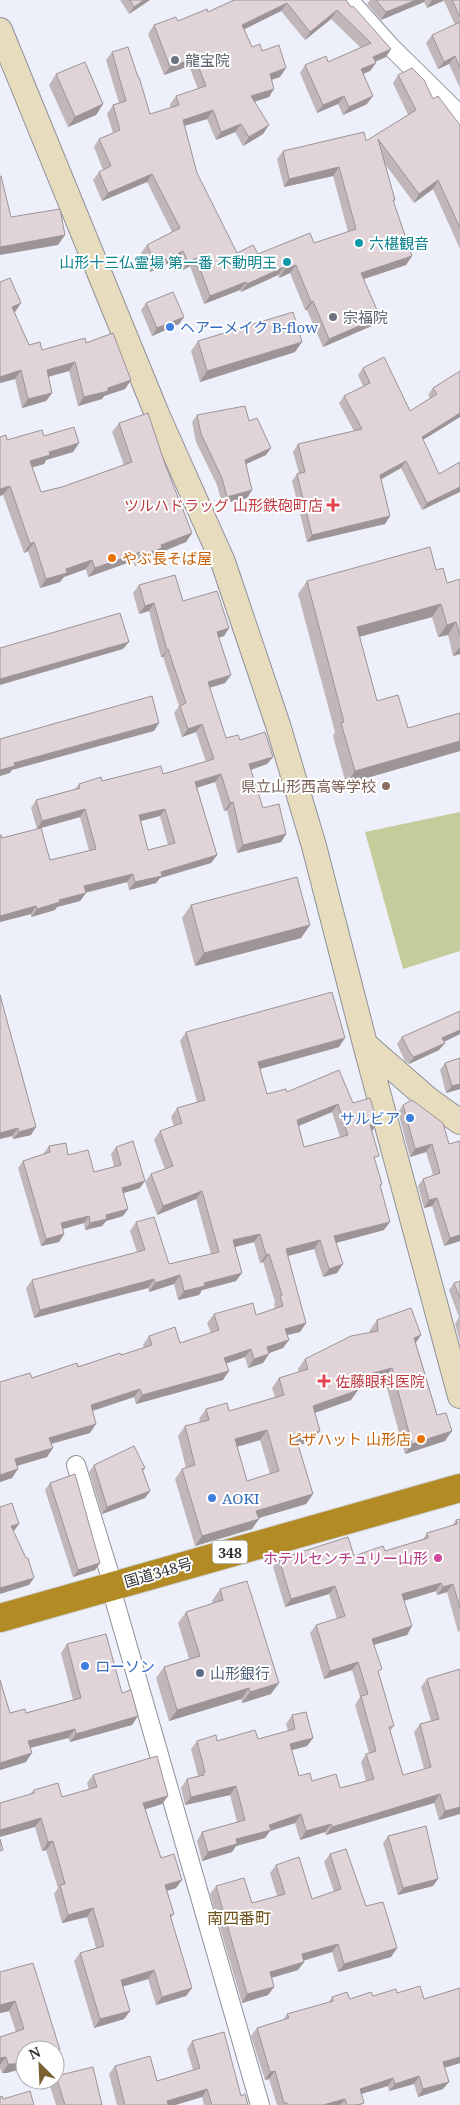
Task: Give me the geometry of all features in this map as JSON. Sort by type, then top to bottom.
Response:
[{"type":"highway","name":"国道348号","points":[[0,1635],[114,1593],[460,1488]]},
{"type":"highway","name":"国道348号","points":[[0,1618],[114,1593],[460,1506]]},
{"type":"street","points":[[349,0],[391,47],[460,115]]},
{"type":"street","points":[[0,30],[157,414],[223,562],[278,725],[314,846],[365,1044],[460,1396]]},
{"type":"street","points":[[365,1044],[428,1099],[460,1122]]},
{"type":"street","points":[[76,1465],[260,2105]]},
{"type":"green space","points":[[460,812],[460,951],[403,969],[365,832]]},
{"type":"building","points":[[130,0],[144,0],[134,7]]},
{"type":"building","points":[[234,0],[346,0],[391,49],[373,57],[376,63],[361,69],[373,96],[349,107],[344,96],[323,105],[305,65],[326,56],[328,62],[371,43],[337,10],[310,32],[287,3],[242,25],[252,47],[260,44],[262,51],[279,45],[286,68],[270,74],[274,89],[251,96],[269,125],[249,137],[241,124],[221,132],[213,110],[183,120],[197,173],[237,253],[253,245],[258,254],[310,233],[314,243],[356,229],[339,167],[289,179],[283,151],[364,132],[366,141],[416,110],[398,75],[412,68],[424,80],[433,99],[438,96],[460,125],[460,228],[438,180],[419,194],[378,139],[395,200],[393,200],[412,256],[361,273],[380,317],[329,339],[296,265],[285,269],[284,267],[247,284],[246,282],[210,296],[196,258],[188,262],[183,251],[156,264],[147,245],[180,228],[152,174],[108,193],[99,172],[111,166],[99,139],[120,130],[113,105],[126,101],[112,52],[128,47],[150,114],[179,105],[176,96],[206,86],[195,58],[170,67],[154,25],[176,17],[178,21],[207,9],[208,12]]},
{"type":"building","points":[[376,0],[416,0],[386,12]]},
{"type":"building","points":[[452,0],[460,0],[460,17]]},
{"type":"building","points":[[460,22],[460,68],[455,56],[444,62],[432,35]]},
{"type":"building","points":[[85,62],[103,104],[75,117],[56,74]]},
{"type":"building","points":[[0,176],[11,217],[60,209],[65,235],[0,247]]},
{"type":"building","points":[[10,278],[21,303],[12,307],[29,345],[40,342],[42,350],[85,338],[86,343],[113,333],[131,380],[108,388],[108,391],[84,397],[75,362],[47,370],[52,393],[28,399],[21,370],[0,377],[0,282]]},
{"type":"building","points":[[173,292],[184,317],[157,328],[146,303]]},
{"type":"building","points":[[293,312],[302,342],[207,371],[198,341]]},
{"type":"building","points":[[384,357],[410,411],[437,394],[433,388],[460,371],[460,413],[422,437],[439,474],[460,462],[460,487],[427,503],[406,461],[380,475],[390,516],[312,535],[297,474],[305,472],[298,444],[362,429],[344,396],[370,383],[363,368]]},
{"type":"building","points":[[245,406],[249,421],[257,418],[271,448],[245,460],[252,490],[227,497],[222,478],[201,434],[197,415]]},
{"type":"building","points":[[148,413],[165,464],[192,533],[161,545],[162,548],[141,556],[140,552],[95,568],[92,560],[66,569],[67,573],[46,579],[34,542],[30,544],[10,486],[0,489],[0,437],[6,435],[7,440],[42,430],[44,436],[74,427],[79,443],[49,452],[50,455],[30,461],[41,492],[62,487],[132,462],[119,423]]},
{"type":"building","points":[[430,547],[436,570],[443,568],[447,583],[460,579],[460,635],[456,622],[447,625],[441,604],[357,627],[377,701],[398,695],[408,728],[460,713],[460,741],[355,771],[341,723],[344,722],[307,581]]},
{"type":"building","points":[[175,575],[183,601],[217,591],[229,628],[217,632],[231,675],[208,682],[226,738],[238,735],[240,740],[265,732],[273,757],[249,764],[263,808],[279,804],[286,834],[243,845],[233,802],[230,803],[221,774],[195,782],[217,855],[161,872],[162,876],[135,882],[133,874],[84,886],[86,893],[59,900],[60,902],[37,909],[36,906],[0,916],[0,835],[2,838],[41,828],[50,860],[96,849],[85,809],[42,821],[36,800],[80,788],[79,784],[101,777],[102,781],[161,766],[163,774],[214,759],[202,724],[188,729],[180,706],[186,703],[167,650],[154,603],[145,606],[139,585]],"holes":[[[165,809],[175,843],[148,850],[139,815]]]},
{"type":"building","points":[[120,613],[129,642],[0,679],[0,648]]},
{"type":"building","points":[[152,696],[159,723],[14,763],[15,766],[0,770],[0,739]]},
{"type":"building","points":[[297,877],[310,925],[204,953],[191,905]]},
{"type":"building","points":[[332,992],[345,1038],[258,1062],[267,1094],[286,1089],[287,1092],[339,1070],[353,1103],[370,1098],[378,1123],[370,1125],[379,1156],[374,1157],[390,1222],[334,1236],[343,1264],[329,1269],[320,1240],[286,1249],[306,1323],[285,1329],[289,1340],[267,1347],[269,1354],[254,1359],[251,1349],[224,1358],[229,1371],[142,1395],[140,1389],[91,1405],[96,1424],[49,1438],[53,1448],[15,1459],[18,1469],[0,1475],[0,1382],[30,1373],[32,1378],[77,1363],[78,1367],[120,1353],[121,1355],[152,1345],[149,1336],[175,1327],[180,1343],[219,1330],[214,1314],[253,1303],[256,1315],[283,1306],[280,1296],[282,1295],[269,1254],[266,1255],[260,1234],[233,1240],[242,1273],[204,1283],[205,1286],[184,1291],[180,1275],[155,1283],[154,1279],[40,1310],[32,1280],[145,1250],[136,1222],[154,1217],[169,1264],[219,1252],[202,1191],[163,1206],[151,1174],[173,1166],[160,1131],[182,1123],[177,1108],[205,1100],[186,1032]],"holes":[[[338,1104],[348,1135],[304,1147],[297,1120]]]},
{"type":"building","points":[[0,995],[36,1127],[19,1132],[18,1128],[0,1133]]},
{"type":"building","points":[[460,1011],[460,1030],[442,1038],[445,1043],[414,1057],[410,1053],[402,1037]]},
{"type":"building","points":[[460,1058],[460,1084],[452,1086],[445,1063]]},
{"type":"building","points":[[412,1100],[443,1123],[449,1144],[460,1141],[460,1235],[450,1238],[437,1198],[429,1200],[423,1179],[440,1173],[432,1144],[415,1149],[403,1105]]},
{"type":"building","points":[[133,1141],[145,1181],[122,1188],[128,1209],[106,1215],[107,1219],[90,1223],[89,1216],[61,1223],[64,1234],[46,1239],[23,1161],[50,1152],[49,1146],[66,1143],[68,1155],[88,1150],[94,1172],[121,1165],[116,1147]]},
{"type":"building","points":[[460,1281],[460,1298],[454,1283]]},
{"type":"building","points":[[411,1308],[421,1335],[414,1338],[437,1415],[446,1413],[452,1431],[412,1444],[392,1368],[354,1378],[358,1390],[313,1406],[320,1431],[296,1438],[313,1494],[256,1511],[259,1519],[202,1536],[182,1469],[195,1465],[185,1426],[209,1420],[206,1409],[227,1403],[229,1411],[284,1395],[279,1378],[308,1369],[305,1359],[351,1336],[378,1331],[377,1320]],"holes":[[[267,1430],[279,1471],[247,1481],[235,1439]]]},
{"type":"building","points":[[134,1446],[145,1468],[142,1469],[150,1491],[107,1507],[94,1465]]},
{"type":"building","points":[[75,1474],[100,1563],[78,1570],[50,1483]]},
{"type":"building","points":[[12,1503],[19,1524],[11,1526],[26,1558],[28,1558],[34,1578],[0,1588],[0,1507]]},
{"type":"building","points":[[460,1519],[460,1608],[453,1584],[443,1587],[441,1583],[402,1594],[412,1626],[372,1639],[382,1669],[378,1671],[394,1726],[389,1727],[403,1775],[431,1767],[420,1724],[439,1719],[427,1679],[460,1669],[460,1807],[445,1811],[440,1794],[332,1827],[331,1824],[306,1831],[301,1814],[269,1825],[271,1830],[236,1839],[237,1844],[208,1852],[202,1832],[245,1820],[236,1786],[191,1797],[187,1779],[204,1775],[203,1773],[205,1772],[197,1741],[216,1735],[217,1741],[255,1730],[258,1739],[295,1729],[292,1715],[306,1712],[313,1738],[290,1744],[299,1776],[310,1773],[312,1781],[336,1774],[340,1788],[374,1779],[366,1754],[376,1751],[361,1696],[368,1694],[358,1662],[330,1671],[316,1625],[345,1616],[335,1586],[291,1599],[279,1559],[348,1537],[354,1556],[383,1546],[385,1551],[428,1538],[427,1533],[457,1524],[456,1520]]},
{"type":"building","points":[[247,1581],[279,1683],[250,1692],[249,1688],[177,1710],[164,1667],[200,1656],[186,1612],[223,1600],[220,1589]]},
{"type":"building","points":[[106,1634],[122,1693],[131,1690],[138,1716],[76,1734],[75,1729],[28,1741],[32,1753],[0,1763],[0,1680],[10,1713],[25,1709],[26,1713],[81,1698],[67,1644]]},
{"type":"building","points":[[157,1756],[168,1796],[143,1803],[161,1858],[174,1854],[182,1880],[165,1885],[174,1914],[170,1915],[192,1988],[162,1997],[154,1970],[121,1980],[130,2011],[100,2019],[80,1953],[104,1946],[93,1908],[68,1915],[60,1885],[65,1884],[53,1841],[48,1842],[41,1818],[0,1830],[0,1803],[34,1793],[34,1790],[58,1783],[62,1797],[97,1787],[93,1775]]},
{"type":"building","points":[[426,1826],[438,1879],[403,1888],[388,1836]]},
{"type":"building","points":[[0,1839],[3,1850],[0,1851]]},
{"type":"building","points":[[346,1849],[366,1906],[383,1902],[397,1948],[344,1964],[338,1944],[302,1954],[304,1962],[270,1972],[274,1987],[247,1994],[216,1886],[244,1878],[252,1903],[285,1894],[276,1865],[299,1857],[312,1899],[341,1889],[330,1854]]},
{"type":"building","points":[[33,1963],[57,2040],[15,2040],[14,2064],[8,2064],[6,2057],[0,2058],[0,2037],[24,2029],[15,2001],[0,2005],[0,1972]]},
{"type":"building","points":[[420,1986],[424,1999],[460,1988],[460,2057],[443,2062],[449,2082],[423,2089],[419,2076],[395,2084],[393,2078],[360,2089],[364,2103],[357,2105],[347,2105],[345,2099],[323,2105],[288,2105],[284,2103],[275,2071],[270,2072],[257,2028],[289,2018],[287,2014],[333,2001],[332,1997],[347,1992],[350,1999],[371,1992],[373,1996],[396,1989],[397,1993]]},
{"type":"building","points":[[224,2032],[241,2096],[245,2094],[248,2105],[212,2105],[207,2089],[167,2101],[168,2105],[125,2105],[115,2066],[150,2056],[157,2081],[200,2068],[192,2041]]},
{"type":"building","points":[[93,2067],[102,2105],[65,2105],[60,2090],[65,2090],[65,2074]]},
{"type":"building","points":[[30,2091],[34,2105],[0,2105],[0,2097],[2,2096],[3,2099]]},
{"type":"place","name":"龍宝院","points":[[175,60]]},
{"type":"place","name":"六椹観音","points":[[359,243]]},
{"type":"place","name":"山形十三仏霊場 第一番 不動明王","points":[[287,262]]},
{"type":"place","name":"宗福院","points":[[333,317]]},
{"type":"place","name":"ヘアーメイク B-flow","points":[[170,327]]},
{"type":"place","name":"ツルハドラッグ 山形鉄砲町店","points":[[333,505]]},
{"type":"place","name":"やぶ長そば屋","points":[[112,558]]},
{"type":"place","name":"県立山形西高等学校","points":[[386,786]]},
{"type":"place","name":"サルビア","points":[[410,1118]]},
{"type":"place","name":"佐藤眼科医院","points":[[324,1381]]},
{"type":"place","name":"ピザハット 山形店","points":[[421,1439]]},
{"type":"place","name":"AOKI","points":[[212,1498]]},
{"type":"place","name":"ホテルセンチュリー山形","points":[[438,1558]]},
{"type":"place","name":"ローソン","points":[[85,1666]]},
{"type":"place","name":"山形銀行","points":[[200,1673]]},
{"type":"district","name":"南四番町","points":[[239,1918]]}]
